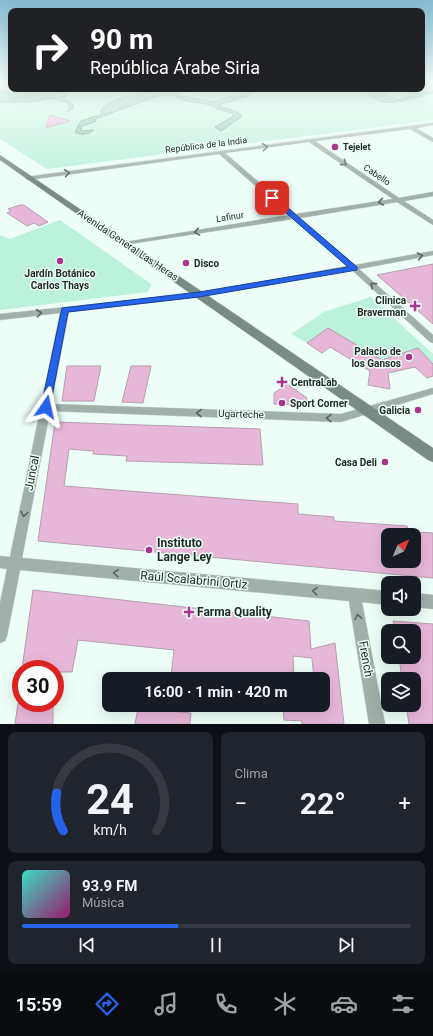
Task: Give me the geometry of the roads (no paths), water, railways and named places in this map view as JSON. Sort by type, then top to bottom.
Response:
[{"type":"main road","name":"Avenida General Las Heras","points":[[0,157],[28,178],[433,456]]},
{"type":"street","name":"República de la India","points":[[28,178],[433,124]]},
{"type":"street","points":[[422,126],[432,131]]},
{"type":"street","points":[[411,127],[433,140]]},
{"type":"street","points":[[425,135],[432,131]]},
{"type":"street","name":"Cabello","points":[[311,141],[433,223]]},
{"type":"street","points":[[220,152],[354,268],[433,340]]},
{"type":"street","name":"Lafinur","points":[[125,244],[433,194]]},
{"type":"street","points":[[0,317],[199,294],[433,253]]},
{"type":"street","name":"Juncal","points":[[0,636],[65,310]]},
{"type":"street","name":"Ugarteche","points":[[46,407],[342,418],[433,391]]},
{"type":"street","name":"Raúl Scalabrini Ortiz","points":[[0,562],[381,597]]},
{"type":"street","name":"French","points":[[354,594],[377,724]]},
{"type":"street","points":[[421,601],[433,602]]},
{"type":"place","name":"Tejelet","points":[[335,147]]},
{"type":"place","name":"Jardín Botánico Carlos Thays","points":[[60,261]]},
{"type":"place","name":"Disco","points":[[186,263]]},
{"type":"place","name":"Clinica Braverman","points":[[415,306]]},
{"type":"place","name":"Palacio de los Gansos","points":[[409,357]]},
{"type":"place","name":"CentraLab","points":[[282,382]]},
{"type":"place","name":"Sport Corner","points":[[282,403]]},
{"type":"place","name":"Galicia","points":[[418,410]]},
{"type":"place","name":"Casa Deli","points":[[385,462]]},
{"type":"place","name":"Instituto Lange Ley","points":[[149,550]]},
{"type":"place","name":"Farma Quality","points":[[189,612]]}]
